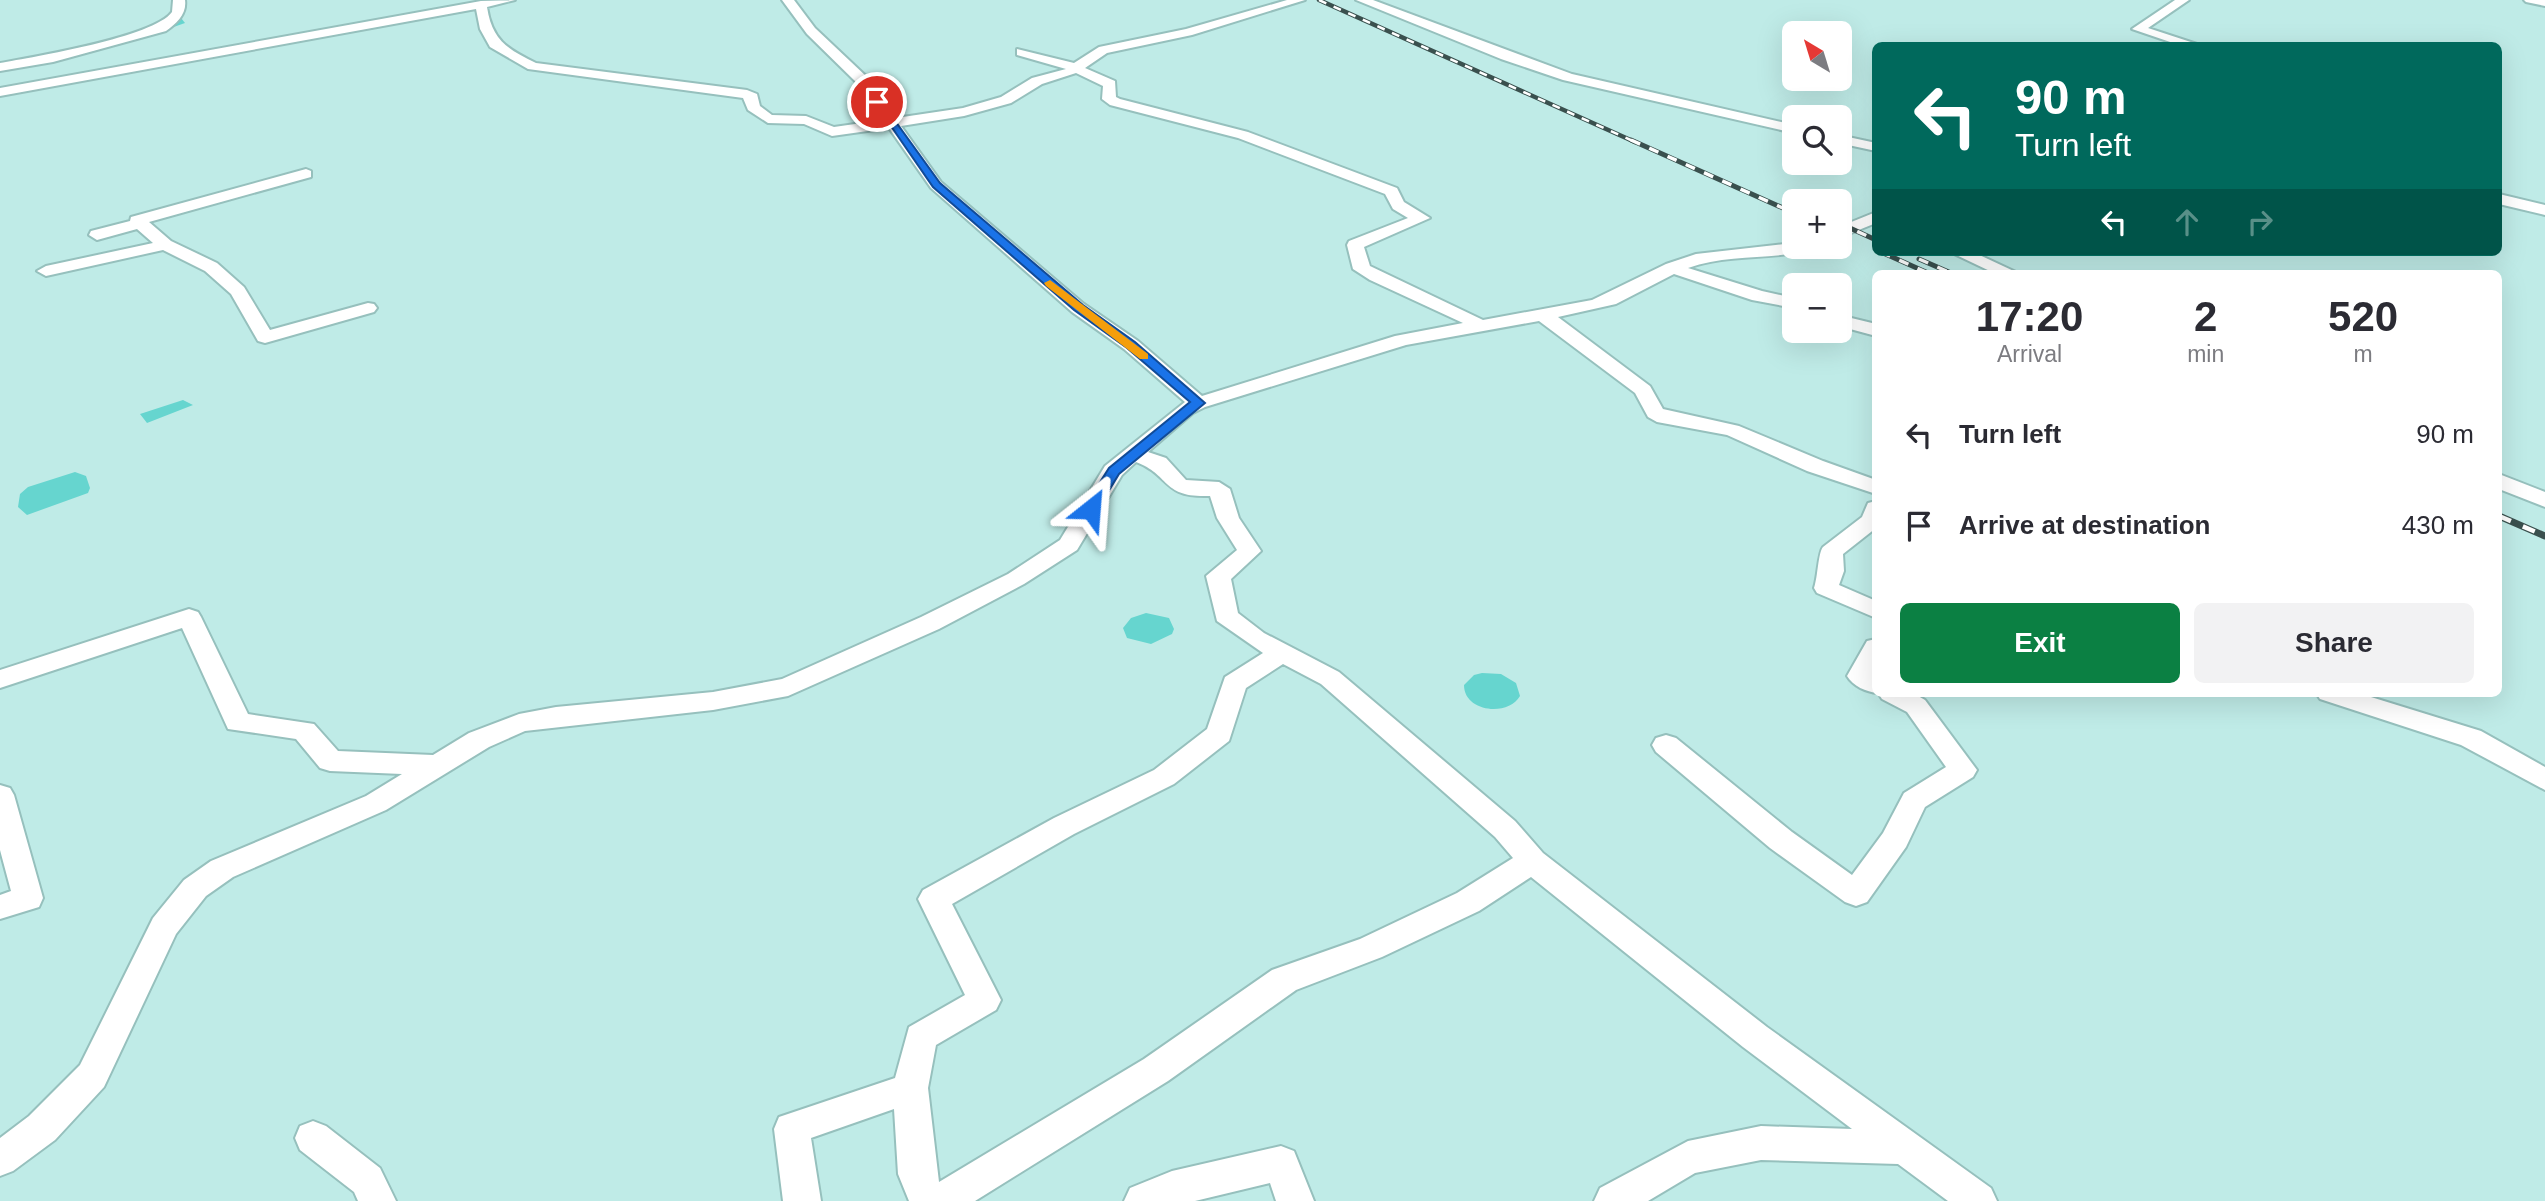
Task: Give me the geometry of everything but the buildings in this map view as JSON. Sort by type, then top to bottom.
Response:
[{"type":"street","points":[[0,67],[53,58],[162,28],[176,17],[180,8],[179,0]]},
{"type":"street","points":[[0,92],[199,58],[395,17],[509,0]]},
{"type":"street","points":[[788,0],[811,31],[863,81],[936,185],[1078,308],[1131,345],[1198,403]]},
{"type":"street","points":[[481,4],[484,32],[503,52],[533,66],[747,94],[752,97],[753,107],[768,119],[806,120],[832,132],[964,112],[996,103],[1037,81],[1074,67],[1103,50],[1188,32],[1299,0]]},
{"type":"street","points":[[1362,0],[1438,27],[1505,56],[1568,77],[1782,126]]},
{"type":"street","points":[[2183,0],[2138,29],[2183,42]]},
{"type":"street","points":[[2530,0],[2545,3]]},
{"type":"street","points":[[1021,52],[1074,67],[1110,84],[1109,99],[1115,102],[1243,135],[1392,191],[1393,200],[1399,208],[1422,218],[1355,245],[1362,269],[1393,287],[1464,315],[1479,324]]},
{"type":"street","points":[[1852,142],[1872,146]]},
{"type":"street","points":[[306,174],[138,220],[165,245],[211,267],[238,291],[265,338],[368,309]]},
{"type":"street","points":[[2502,200],[2545,211]]},
{"type":"street","points":[[1852,228],[1872,220]]},
{"type":"street","points":[[97,235],[141,223]]},
{"type":"street","points":[[46,271],[165,245]]},
{"type":"street","points":[[0,1159],[42,1128],[69,1103],[92,1076],[164,927],[195,888],[222,869],[376,803],[479,740],[519,723],[556,716],[761,694],[812,679],[930,623],[1048,561],[1069,545],[1104,482],[1186,410],[1198,403],[1402,340],[1479,324],[1544,316],[1610,301],[1672,268],[1714,256],[1782,249]]},
{"type":"street","points":[[1968,256],[2002,270]]},
{"type":"street","points":[[1672,268],[1758,296],[1782,301]]},
{"type":"street","points":[[1544,316],[1643,390],[1655,414],[1732,430],[1815,466],[1872,486]]},
{"type":"street","points":[[1852,324],[1872,329]]},
{"type":"street","points":[[1134,454],[1158,463],[1178,485],[1194,490],[1219,489],[1228,518],[1249,551],[1228,572],[1218,576],[1226,616],[1255,639],[1330,678],[1505,829],[1532,861],[1755,1037],[1978,1201]]},
{"type":"street","points":[[2502,482],[2545,500]]},
{"type":"street","points":[[1872,520],[1831,552],[1832,571],[1826,588],[1872,608]]},
{"type":"street","points":[[0,679],[189,617],[238,722],[304,731],[330,761],[438,765]]},
{"type":"street","points":[[928,1201],[916,1174],[910,1088],[921,1037],[984,1000],[934,899],[1063,826],[1164,777],[1219,734],[1234,683],[1282,653]]},
{"type":"street","points":[[1872,654],[1860,676],[1872,683]]},
{"type":"street","points":[[1666,745],[1781,840],[1856,894],[1895,839],[1914,800],[1963,770],[1916,706],[1899,697]]},
{"type":"street","points":[[2342,697],[2471,738],[2545,780]]},
{"type":"street","points":[[0,796],[28,898],[0,907]]},
{"type":"street","points":[[942,1201],[1156,1070],[1284,980],[1371,948],[1468,902],[1532,861]]},
{"type":"street","points":[[802,1201],[792,1129],[910,1088]]},
{"type":"street","points":[[313,1138],[367,1180],[377,1201]]},
{"type":"street","points":[[1613,1201],[1688,1158],[1761,1143],[1904,1146]]},
{"type":"street","points":[[1143,1201],[1172,1189],[1281,1163],[1295,1201]]},
{"type":"water","points":[[183,400],[193,405],[147,423],[140,414]]},
{"type":"water","points":[[75,472],[86,476],[90,488],[88,493],[27,515],[18,507],[20,494],[28,487]]},
{"type":"water","points":[[1146,613],[1169,618],[1174,629],[1172,634],[1151,644],[1127,638],[1123,628],[1131,618]]},
{"type":"water","points":[[1501,674],[1516,683],[1520,696],[1506,707],[1497,709],[1479,706],[1466,694],[1464,685],[1474,675]]},
{"type":"waterway","points":[[148,33],[181,21]]},
{"type":"railway","points":[[1319,0],[1635,142]]},
{"type":"railway","points":[[1631,140],[1782,208]]},
{"type":"railway","points":[[1852,229],[1872,238]]},
{"type":"railway","points":[[1890,256],[1921,270]]},
{"type":"railway","points":[[1919,259],[1944,270]]},
{"type":"railway","points":[[2502,517],[2545,536]]},
{"type":"slow traffic","points":[[1050,283],[1078,308],[1144,356]]},
{"type":"route","points":[[877,102],[936,185],[1078,308],[1131,345],[1198,403],[1186,410],[1114,471],[1104,482],[1091,509]]}]
